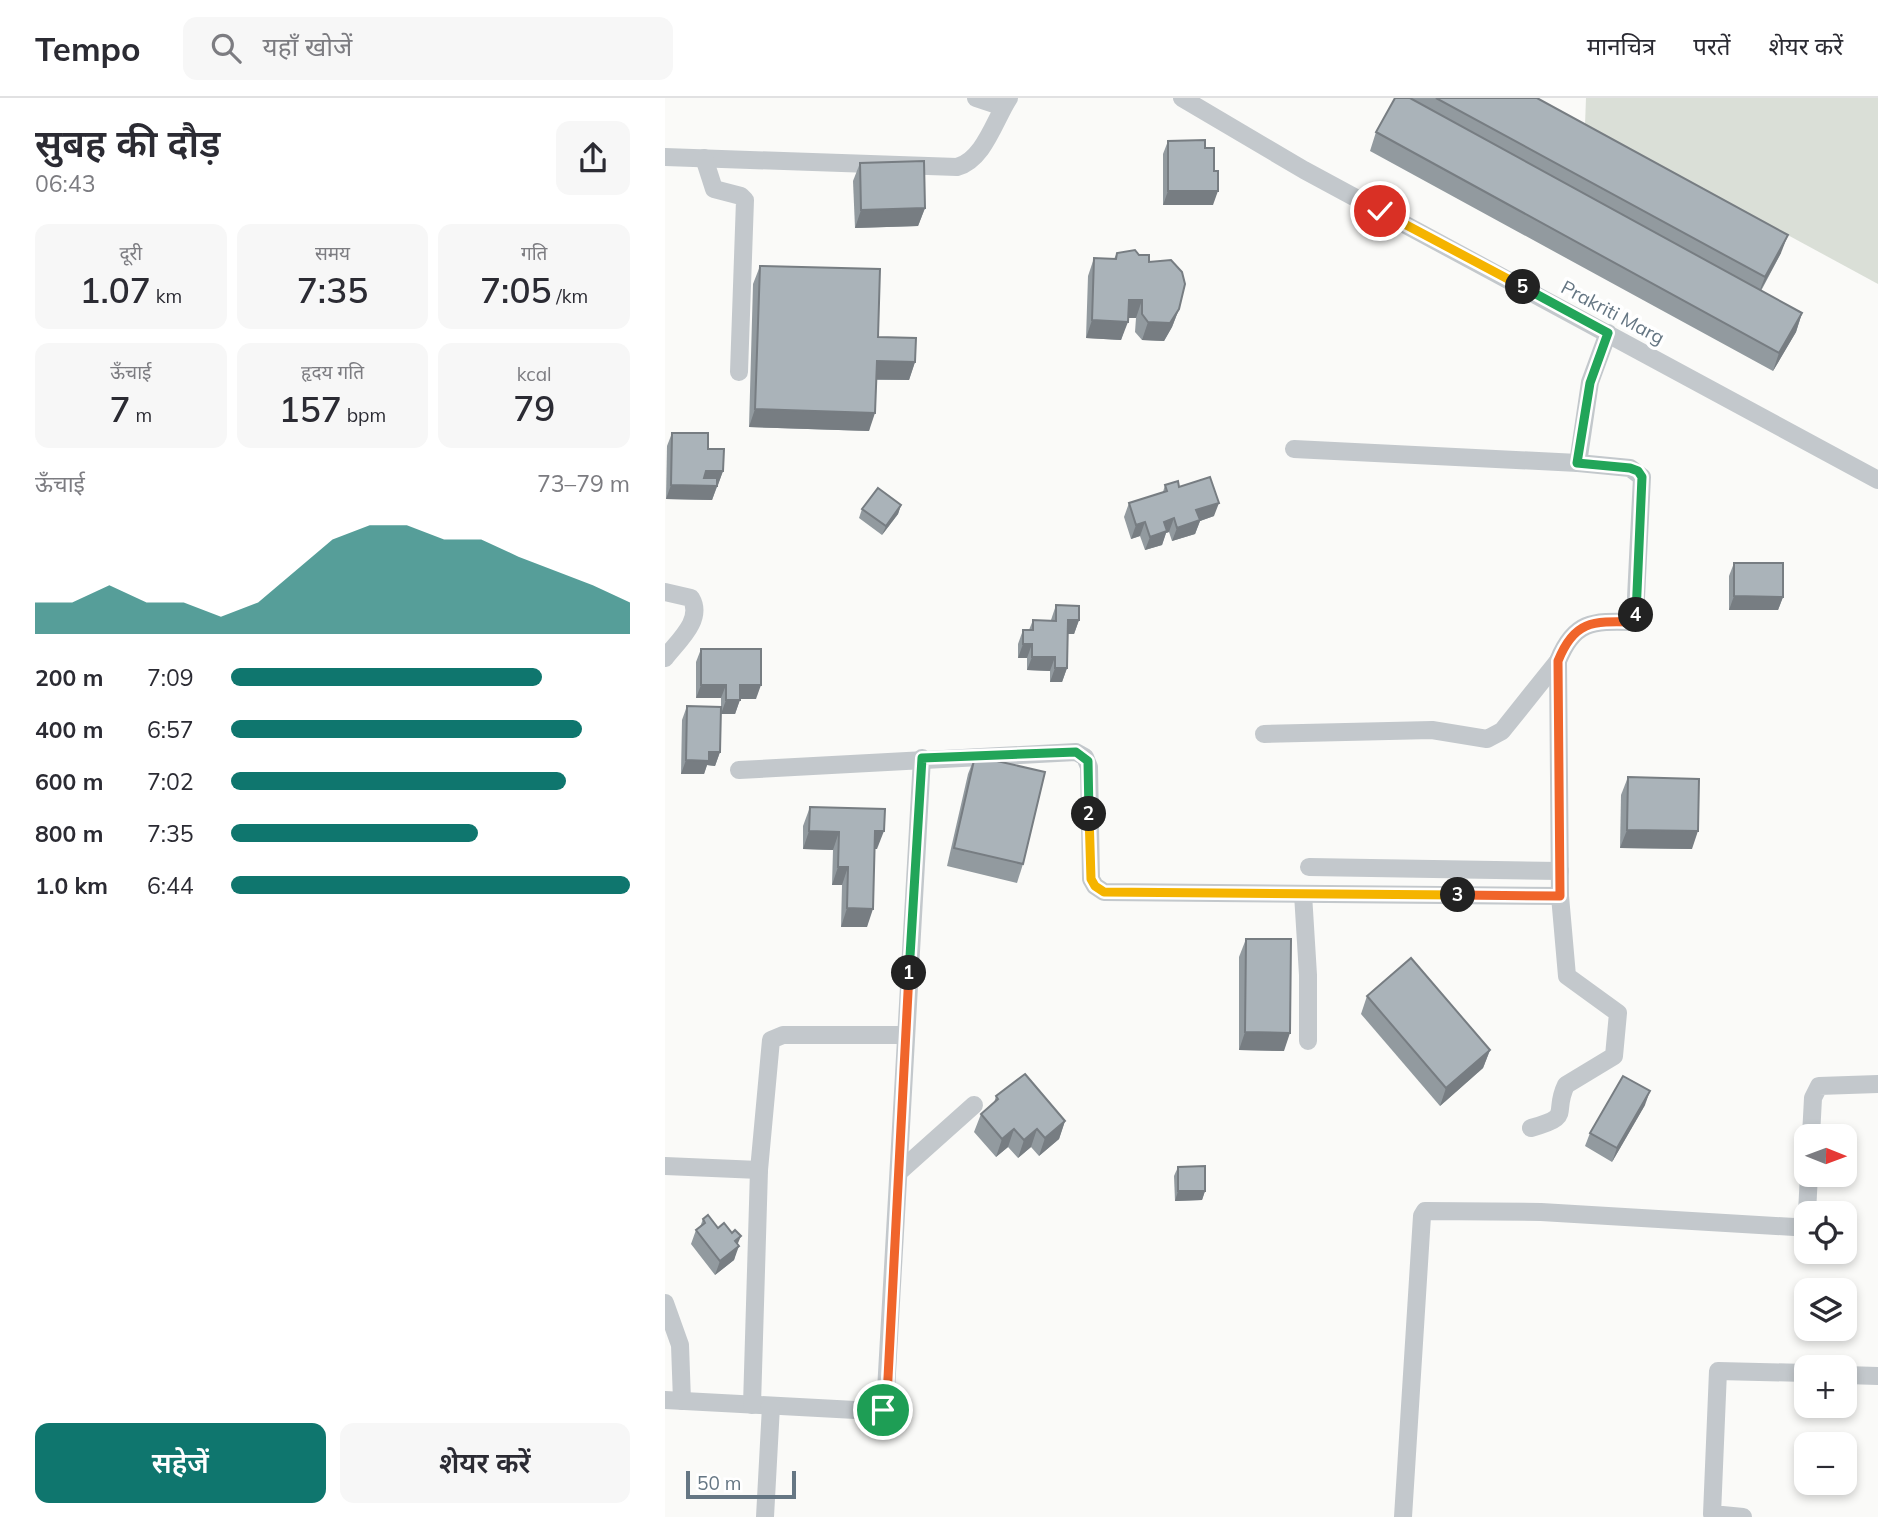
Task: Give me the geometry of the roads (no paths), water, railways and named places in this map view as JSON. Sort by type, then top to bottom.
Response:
[{"type":"street","points":[[665,157],[957,167],[970,162],[977,154],[1006,103],[976,98]]},
{"type":"street","name":"Prakriti Marg","points":[[1182,98],[1304,170],[1878,480]]},
{"type":"street","points":[[704,158],[714,189],[741,196],[745,200],[739,372]]},
{"type":"street","points":[[1577,463],[1590,383],[1608,333]]},
{"type":"street","points":[[1263,734],[1432,730],[1487,739],[1502,731],[1558,661],[1573,634],[1583,626],[1632,622],[1635,618],[1642,477],[1638,471],[1577,463],[1294,449]]},
{"type":"street","points":[[665,592],[691,598],[695,611],[693,621],[665,658]]},
{"type":"street","points":[[1531,1128],[1554,1121],[1560,1114],[1566,1085],[1609,1060],[1616,1045],[1618,1013],[1567,976],[1560,896],[1558,661]]},
{"type":"street","points":[[739,770],[922,758],[1076,752],[1085,757],[1089,767],[1090,872],[1095,886],[1104,892],[1560,896]]},
{"type":"street","points":[[665,1303],[680,1345],[674,1401],[874,1412],[885,1408],[922,758]]},
{"type":"street","points":[[1309,867],[1560,872]]},
{"type":"street","points":[[1303,894],[1308,975],[1308,1041]]},
{"type":"street","points":[[752,1405],[759,1170],[768,1049],[773,1038],[783,1035],[906,1035]]},
{"type":"street","points":[[1812,1124],[1813,1098],[1819,1086],[1878,1084]]},
{"type":"street","points":[[899,1172],[974,1105]]},
{"type":"street","points":[[665,1167],[759,1170]]},
{"type":"street","points":[[1403,1517],[1422,1216],[1425,1212],[1541,1212],[1794,1227]]},
{"type":"street","points":[[1743,1517],[1712,1514],[1717,1371],[1794,1373]]},
{"type":"street","points":[[1857,1375],[1878,1376]]},
{"type":"street","points":[[765,1517],[771,1406]]}]
